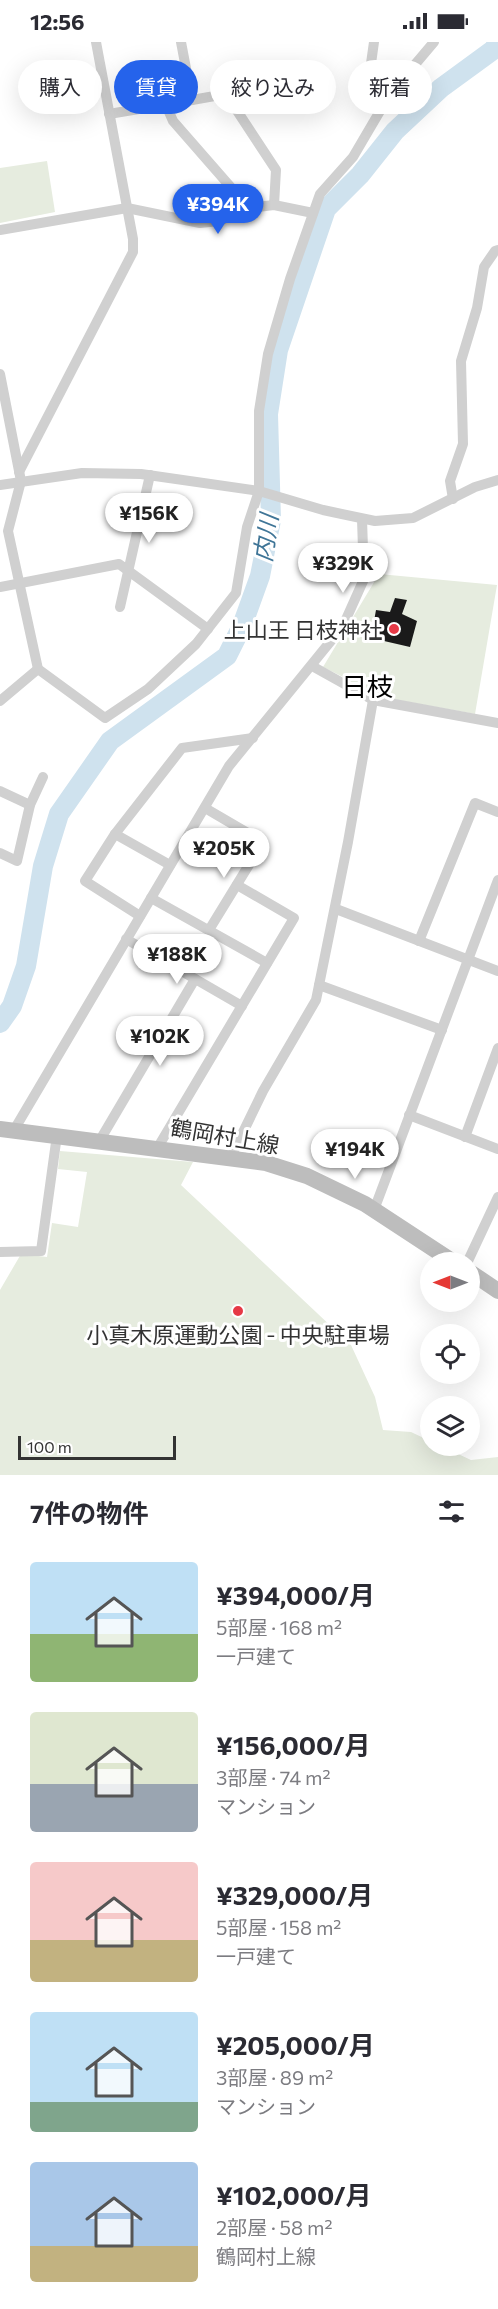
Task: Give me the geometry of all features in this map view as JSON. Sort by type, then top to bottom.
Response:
[{"type":"main road","name":"鶴岡村上線","points":[[7,1129],[231,1156],[266,1163],[307,1176],[374,1210],[438,1252]]},
{"type":"main road","points":[[480,1278],[498,1290]]},
{"type":"street","points":[[96,42],[133,252],[20,477],[8,531],[38,669],[105,718],[148,689],[196,644],[236,593],[247,527],[259,491],[259,411],[268,354],[320,194],[353,157],[378,114]]},
{"type":"street","points":[[181,42],[184,60]]},
{"type":"street","points":[[371,60],[374,42]]},
{"type":"street","points":[[419,60],[434,42]]},
{"type":"street","points":[[198,99],[226,94],[276,170],[274,205]]},
{"type":"street","points":[[109,114],[114,113]]},
{"type":"street","points":[[170,114],[174,121],[249,208]]},
{"type":"street","points":[[0,230],[127,208],[200,223],[219,221],[249,208],[274,205],[313,213]]},
{"type":"street","points":[[453,499],[450,481],[463,444],[461,361],[477,308],[484,267],[498,250]]},
{"type":"street","points":[[0,374],[4,419],[20,477]]},
{"type":"street","points":[[0,485],[20,477],[82,473],[150,475],[259,491],[375,521],[413,518],[475,487],[498,480]]},
{"type":"street","points":[[120,607],[150,475]]},
{"type":"street","points":[[7,1129],[126,939],[229,766],[344,626],[364,579],[362,519]]},
{"type":"street","points":[[0,587],[119,564],[207,629]]},
{"type":"street","points":[[312,666],[373,700],[498,723]]},
{"type":"street","points":[[0,701],[38,669]]},
{"type":"street","points":[[231,1156],[263,1091],[316,1000],[336,909],[373,700]]},
{"type":"street","points":[[140,916],[85,880],[115,834],[182,748],[253,738]]},
{"type":"street","points":[[0,853],[17,861],[30,805],[43,777]]},
{"type":"street","points":[[0,791],[30,805]]},
{"type":"street","points":[[419,941],[475,803],[498,812]]},
{"type":"street","points":[[205,808],[263,842],[209,930]]},
{"type":"street","points":[[115,834],[171,865]]},
{"type":"street","points":[[374,1210],[498,880]]},
{"type":"street","points":[[158,1147],[294,918],[237,885]]},
{"type":"street","points":[[151,898],[267,963]]},
{"type":"street","points":[[336,909],[498,971]]},
{"type":"street","points":[[126,939],[242,1006]]},
{"type":"street","points":[[100,1140],[195,979]]},
{"type":"street","points":[[320,985],[442,1030]]},
{"type":"street","points":[[465,1137],[498,1048]]},
{"type":"street","points":[[409,1115],[498,1149]]},
{"type":"street","points":[[0,1252],[40,1251],[57,1135]]},
{"type":"street","points":[[472,1252],[498,1197]]},
{"type":"shaded area","points":[[47,161],[55,212],[0,223],[0,168]]},
{"type":"shaded area","points":[[379,574],[497,585],[475,714],[370,695],[345,678],[323,667]]},
{"type":"shaded area","points":[[60,1151],[193,1162],[181,1185],[351,1345],[375,1397],[383,1430],[411,1432],[420,1436],[420,1456],[462,1456],[471,1460],[498,1457],[498,1475],[0,1475],[0,1290],[21,1254],[47,1257],[52,1223],[78,1227],[87,1172],[58,1169]]},
{"type":"building","name":"上山王 日枝神社","points":[[395,598],[407,600],[402,614],[417,621],[410,647],[371,638],[376,610],[390,612]]},
{"type":"waterway","name":"内川","points":[[0,1023],[12,1006],[26,966],[43,866],[59,814],[110,741],[227,656],[242,626],[260,576],[271,520],[268,414],[278,350],[326,209],[360,175],[395,131],[441,88],[493,50],[498,43]]},
{"type":"place","name":"上山王 日枝神社","points":[[394,629]]},
{"type":"place","name":"小真木原運動公園 - 中央駐車場","points":[[238,1311]]},
{"type":"district","name":"日枝","points":[[367,685]]}]
